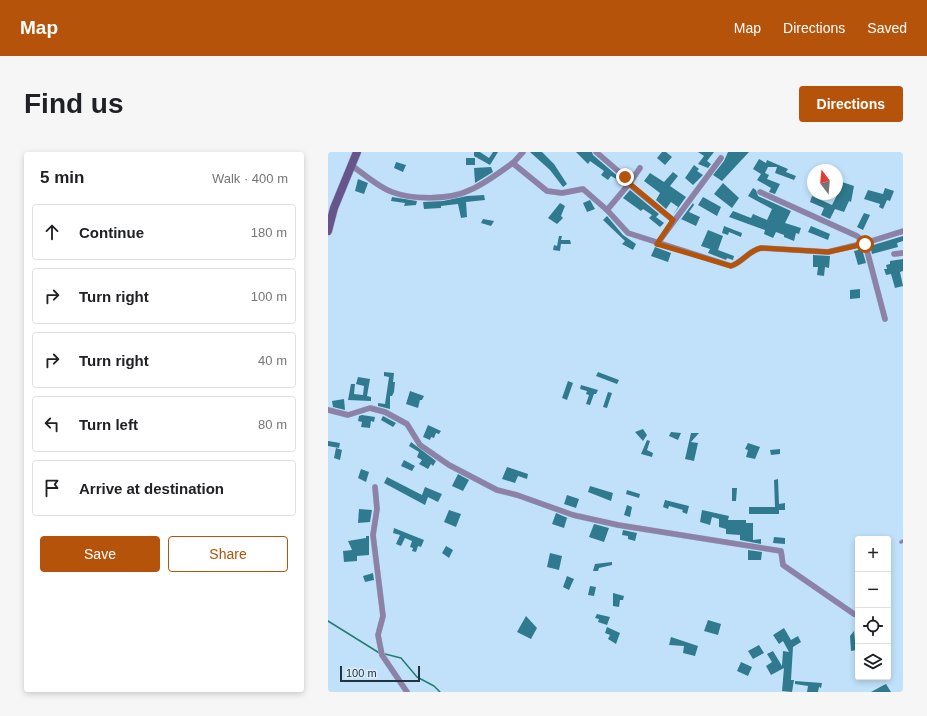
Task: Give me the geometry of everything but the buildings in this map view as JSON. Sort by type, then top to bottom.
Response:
[{"type":"street","points":[[328,231],[334,208],[357,152]]},
{"type":"street","points":[[351,165],[392,192],[416,198],[441,197],[469,191],[494,177],[514,162],[523,152]]},
{"type":"street","points":[[596,152],[625,177],[630,184],[673,220]]},
{"type":"street","points":[[657,244],[673,220],[721,158]]},
{"type":"street","points":[[514,162],[548,191],[562,193],[583,189],[607,210],[628,234],[731,266],[738,264],[752,250],[761,248],[828,252],[865,244],[903,231]]},
{"type":"street","points":[[607,210],[630,184],[640,168]]},
{"type":"street","points":[[760,192],[857,236],[865,244],[885,319]]},
{"type":"street","points":[[894,254],[903,253]]},
{"type":"street","points":[[328,410],[348,415],[370,408],[385,412],[407,424],[420,445],[449,465],[497,490],[573,515],[618,525],[781,551],[784,565],[841,606],[855,613]]},
{"type":"street","points":[[375,487],[377,509],[373,535],[383,616],[379,630],[380,646],[382,655],[407,692]]},
{"type":"waterway","points":[[328,621],[381,654]]},
{"type":"waterway","points":[[385,654],[401,658],[417,677],[434,686],[440,692]]},
{"type":"route","points":[[625,177],[630,184],[673,220],[657,244],[731,266],[738,264],[752,250],[761,248],[828,252],[865,244]]}]
